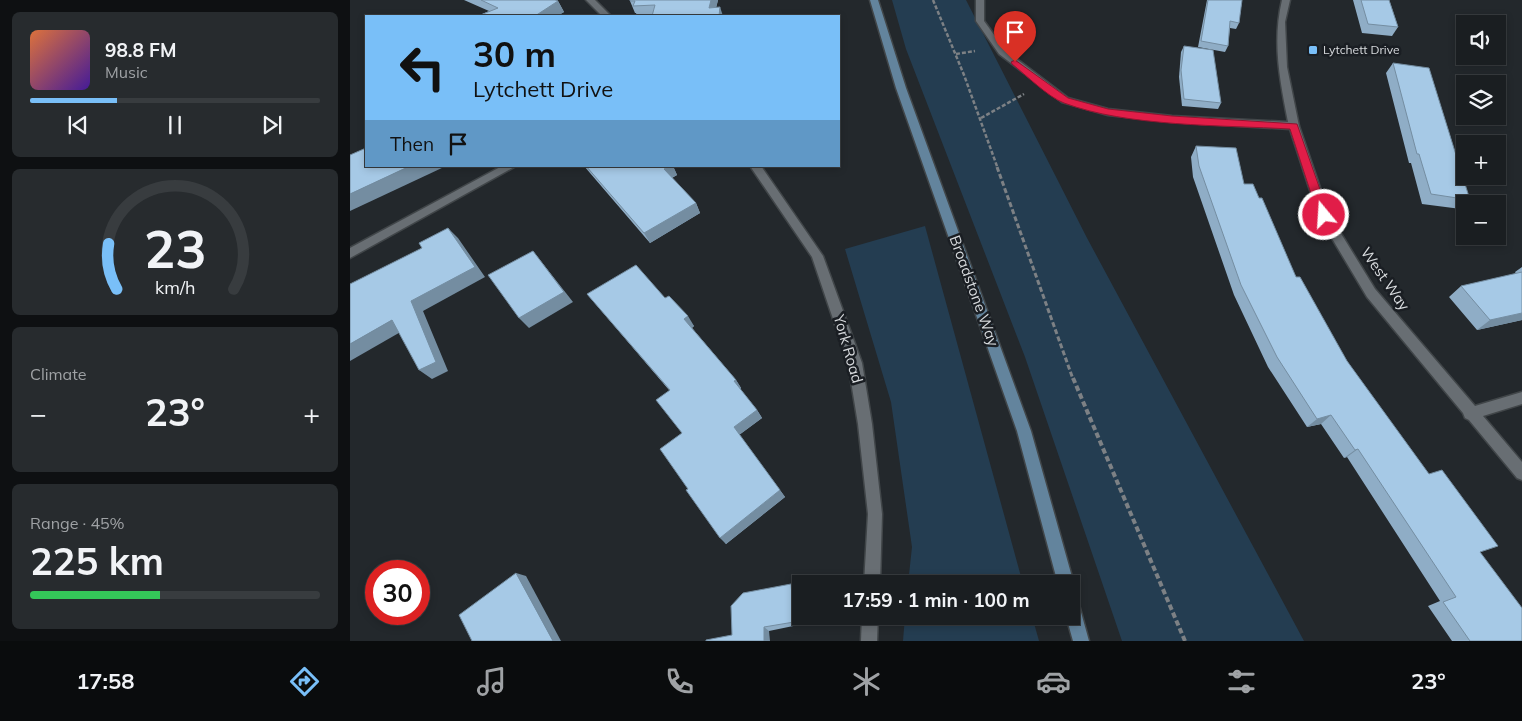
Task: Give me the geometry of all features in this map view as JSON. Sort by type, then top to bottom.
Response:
[{"type":"street","points":[[590,0],[606,15]]},
{"type":"street","name":"Broadstone Way","points":[[874,0],[901,88],[1024,432],[1064,575]]},
{"type":"street","points":[[980,0],[980,20],[1002,52],[1065,100],[1108,112],[1172,119],[1294,126]]},
{"type":"street","name":"West Way","points":[[1286,0],[1281,22],[1282,67],[1294,126],[1324,215],[1366,286],[1470,414],[1522,474]]},
{"type":"street","points":[[350,253],[509,167]]},
{"type":"street","name":"York Road","points":[[756,167],[817,256],[854,363],[865,424],[875,514],[872,575]]},
{"type":"street","points":[[1470,414],[1522,398]]},
{"type":"street","points":[[869,641],[870,625]]},
{"type":"street","points":[[1077,625],[1081,641]]},
{"type":"path","points":[[933,0],[980,118],[1083,406],[1185,641]]},
{"type":"path","points":[[980,118],[1042,84]]},
{"type":"shaded area","points":[[892,0],[966,0],[1087,238],[1304,641],[1122,641],[1025,357],[906,49]]},
{"type":"shaded area","points":[[925,226],[1021,575],[909,575],[912,547],[891,402],[845,249]]},
{"type":"shaded area","points":[[904,625],[1035,625],[1039,641],[903,641]]},
{"type":"building","points":[[481,0],[558,1],[537,15],[480,15],[498,8]]},
{"type":"building","points":[[711,0],[709,8],[720,7],[719,15],[652,15],[655,5],[633,6],[635,1],[630,1]]},
{"type":"building","points":[[1208,0],[1242,0],[1239,23],[1230,21],[1228,46],[1201,41]]},
{"type":"building","points":[[1361,0],[1389,0],[1398,27],[1368,24]]},
{"type":"building","points":[[1184,46],[1213,50],[1221,103],[1184,99],[1181,70]]},
{"type":"building","points":[[1393,63],[1429,68],[1456,155],[1456,185],[1465,185],[1468,195],[1456,195],[1456,198],[1431,194],[1419,154],[1417,154]]},
{"type":"building","points":[[1196,146],[1236,148],[1244,184],[1253,184],[1259,198],[1262,198],[1296,277],[1300,277],[1347,361],[1429,474],[1442,470],[1498,546],[1480,552],[1522,608],[1522,641],[1470,641],[1443,602],[1456,597],[1358,449],[1355,450],[1331,415],[1317,419],[1277,357],[1241,285],[1199,166]]},
{"type":"building","points":[[365,148],[365,167],[408,167],[350,194],[350,155]]},
{"type":"building","points":[[587,167],[667,167],[664,169],[696,203],[644,233]]},
{"type":"building","points":[[448,228],[475,267],[411,301],[436,362],[419,370],[392,320],[350,344],[350,284],[422,248],[419,243]]},
{"type":"building","points":[[533,251],[564,292],[519,318],[488,275]]},
{"type":"building","points":[[636,265],[665,298],[669,296],[688,316],[684,319],[736,380],[734,381],[757,410],[734,427],[780,490],[720,538],[660,449],[682,433],[656,400],[670,390],[587,294]]},
{"type":"building","points":[[1522,272],[1522,313],[1490,320],[1461,286]]},
{"type":"building","points":[[516,573],[553,641],[472,641],[459,615]]},
{"type":"building","points":[[791,584],[792,622],[764,627],[764,641],[706,641],[732,635],[731,606],[743,593]]},
{"type":"place","name":"Lytchett Drive","points":[[1313,50]]},
{"type":"route","points":[[1015,62],[1065,100],[1108,112],[1172,119],[1294,126],[1324,215]]}]
